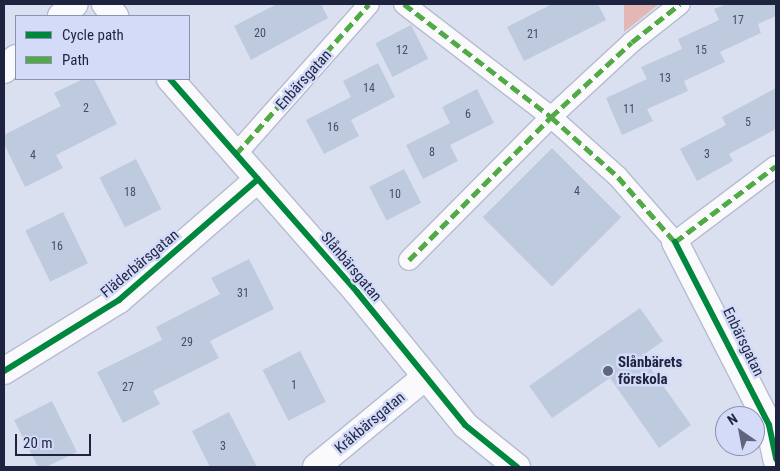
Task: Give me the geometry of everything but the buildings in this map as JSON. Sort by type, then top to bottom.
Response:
[{"type":"street","points":[[62,15],[75,4]]},
{"type":"street","points":[[104,4],[115,15]]},
{"type":"street","name":"Enbärsgatan","points":[[236,154],[369,4]]},
{"type":"street","name":"Enbärsgatan","points":[[404,4],[551,117],[618,177],[675,242],[769,425],[776,459]]},
{"type":"street","points":[[409,260],[551,117],[632,42],[680,4]]},
{"type":"street","points":[[4,70],[15,59]]},
{"type":"street","name":"Slånbärsgatan","points":[[171,80],[357,292],[424,378],[465,425],[517,467]]},
{"type":"street","points":[[675,242],[776,166]]},
{"type":"street","name":"Fläderbärsgatan","points":[[4,371],[119,300],[258,179]]},
{"type":"street","name":"Kråkbärsgatan","points":[[316,467],[424,378]]},
{"type":"shaded area","points":[[624,4],[659,4],[624,32]]},
{"type":"marked path","points":[[236,154],[369,4]]},
{"type":"marked path","points":[[404,4],[551,117],[618,177],[675,242],[776,166]]},
{"type":"marked path","points":[[409,260],[551,117],[632,42],[680,4]]},
{"type":"cycle path","points":[[171,80],[357,292],[465,425],[517,467]]},
{"type":"cycle path","points":[[4,371],[119,300],[258,179]]},
{"type":"cycle path","points":[[675,242],[769,425],[776,459]]},
{"type":"place","name":"Slånbärets förskola","points":[[608,371]]}]
